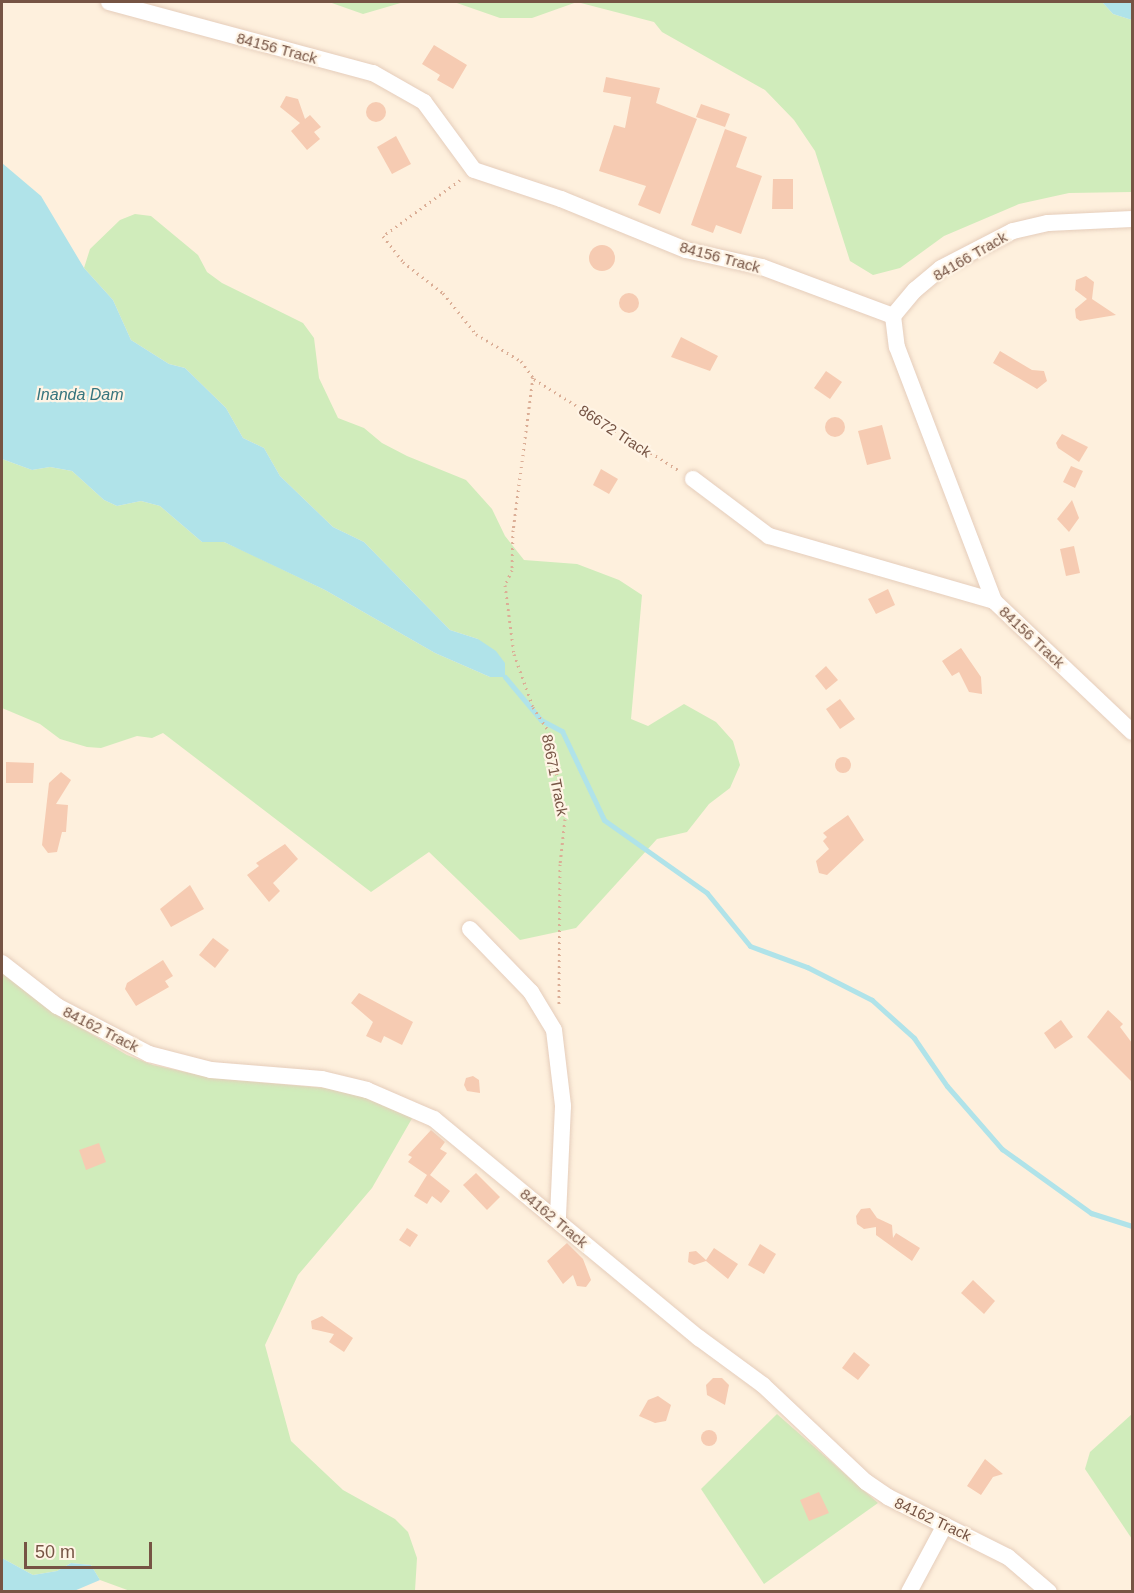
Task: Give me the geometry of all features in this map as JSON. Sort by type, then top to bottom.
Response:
[{"type":"street","name":"84156 Track","points":[[110,2],[373,73],[400,84],[424,102],[474,170],[561,199],[686,250],[762,267],[893,316],[897,347],[994,601],[1132,732]]},
{"type":"street","name":"84166 Track","points":[[893,316],[915,290],[941,268],[1013,231],[1048,223],[1132,219]]},
{"type":"street","points":[[693,479],[769,536],[901,571],[994,601]]},
{"type":"street","points":[[470,929],[545,1010],[554,1030],[563,1106],[558,1218]]},
{"type":"street","name":"84162 Track","points":[[2,963],[57,1006],[149,1054],[212,1070],[322,1079],[399,1102],[434,1119],[558,1218],[699,1338],[763,1385],[866,1482],[1008,1557],[1049,1592]]},
{"type":"street","points":[[909,1592],[945,1525]]},
{"type":"path","name":"86672 Track","points":[[474,170],[383,236],[403,262],[444,293],[476,334],[521,361],[533,377],[693,479]]},
{"type":"path","name":"86671 Track","points":[[533,377],[513,530],[512,570],[505,585],[514,654],[533,707],[549,732],[565,819],[560,864],[559,1013]]},
{"type":"green space","points":[[329,2],[404,2],[363,14]]},
{"type":"green space","points":[[454,2],[577,2],[532,18],[500,18]]},
{"type":"green space","points":[[577,2],[1102,2],[1113,14],[1132,20],[1132,192],[1069,193],[1019,204],[944,236],[900,268],[873,275],[850,261],[815,151],[794,120],[765,90],[662,32],[654,22]]},
{"type":"green space","points":[[135,214],[151,216],[198,255],[207,272],[222,283],[303,323],[314,338],[319,378],[338,418],[364,428],[382,443],[407,456],[466,480],[492,509],[505,536],[524,560],[577,564],[619,580],[642,595],[631,719],[648,726],[684,704],[716,722],[733,741],[740,765],[730,788],[709,804],[687,832],[657,839],[576,928],[520,940],[429,852],[371,892],[163,733],[152,738],[137,736],[101,748],[87,747],[60,739],[40,724],[2,708],[2,459],[32,470],[50,467],[72,471],[104,500],[117,506],[141,501],[160,506],[202,542],[224,542],[246,552],[325,590],[435,653],[490,677],[478,639],[450,630],[364,542],[333,527],[280,476],[264,448],[243,438],[226,408],[185,368],[169,364],[131,340],[113,300],[84,268],[90,249],[120,220]]},
{"type":"green space","points":[[2,971],[44,1006],[127,1055],[153,1065],[213,1078],[325,1088],[381,1101],[414,1115],[372,1188],[298,1275],[265,1345],[291,1441],[343,1490],[395,1519],[408,1532],[417,1558],[415,1591],[130,1591],[100,1580],[91,1565],[71,1563],[57,1571],[33,1575],[2,1558]]},
{"type":"green space","points":[[777,1414],[878,1503],[764,1584],[701,1489]]},
{"type":"green space","points":[[1132,1414],[1132,1539],[1085,1469],[1090,1452]]},
{"type":"water","points":[[1102,2],[1132,2],[1132,20],[1113,14]]},
{"type":"water","name":"Inanda Dam","points":[[2,163],[41,196],[84,268],[113,300],[131,340],[169,364],[185,368],[226,408],[243,438],[264,448],[280,476],[333,527],[364,542],[450,630],[478,639],[496,651],[505,663],[505,677],[490,677],[435,653],[325,590],[224,542],[202,542],[160,506],[141,501],[117,506],[104,500],[72,471],[50,467],[32,470],[2,459]]},
{"type":"water","points":[[2,1558],[33,1575],[57,1571],[71,1563],[91,1565],[100,1580],[74,1591],[2,1591]]},
{"type":"building","points":[[434,45],[467,65],[453,89],[437,80],[440,75],[422,64]]},
{"type":"building","points":[[606,77],[660,88],[656,103],[697,119],[660,214],[638,205],[646,186],[599,171],[614,125],[625,128],[631,97],[603,92]]},
{"type":"building","points":[[286,96],[298,99],[305,119],[310,115],[321,127],[314,132],[320,139],[307,150],[291,131],[300,123],[280,107]]},
{"type":"building","points":[[376,102],[383,105],[386,112],[383,119],[376,122],[369,119],[366,112],[369,105]]},
{"type":"building","points":[[701,104],[730,114],[725,127],[696,117]]},
{"type":"building","points":[[725,129],[747,137],[736,167],[762,176],[741,234],[716,225],[713,233],[691,225]]},
{"type":"building","points":[[396,136],[411,164],[392,174],[377,147]]},
{"type":"building","points":[[773,179],[793,179],[793,209],[772,209]]},
{"type":"building","points":[[602,245],[611,249],[615,258],[611,267],[602,271],[593,267],[589,258],[593,249]]},
{"type":"building","points":[[1086,276],[1094,282],[1092,299],[1116,315],[1080,321],[1076,318],[1075,309],[1087,299],[1075,290],[1076,280]]},
{"type":"building","points":[[629,293],[636,296],[639,303],[636,310],[629,313],[622,310],[619,303],[622,296]]},
{"type":"building","points":[[681,337],[718,356],[710,371],[671,357]]},
{"type":"building","points":[[1000,351],[1032,370],[1044,371],[1047,381],[1037,389],[993,363]]},
{"type":"building","points":[[826,371],[842,382],[830,399],[814,388]]},
{"type":"building","points":[[835,417],[842,420],[845,427],[842,434],[835,437],[828,434],[825,427],[828,420]]},
{"type":"building","points":[[882,425],[891,459],[867,465],[858,431]]},
{"type":"building","points":[[1062,434],[1088,447],[1079,462],[1058,448],[1056,443]]},
{"type":"building","points":[[1071,466],[1083,471],[1075,488],[1063,482]]},
{"type":"building","points":[[601,469],[618,479],[609,494],[593,485]]},
{"type":"building","points":[[1072,500],[1079,518],[1069,532],[1057,519]]},
{"type":"building","points":[[1074,546],[1080,573],[1066,576],[1060,549]]},
{"type":"building","points":[[888,589],[895,605],[876,614],[868,599]]},
{"type":"building","points":[[961,648],[981,677],[982,694],[969,692],[959,672],[952,676],[942,661]]},
{"type":"building","points":[[826,666],[838,680],[826,690],[815,676]]},
{"type":"building","points":[[840,699],[855,719],[840,729],[826,709]]},
{"type":"building","points":[[840,757],[846,757],[851,765],[849,771],[840,773],[835,768],[835,762]]},
{"type":"building","points":[[6,762],[34,763],[33,783],[6,783]]},
{"type":"building","points":[[61,772],[71,780],[56,804],[68,805],[66,832],[62,832],[57,852],[48,853],[42,845],[49,783]]},
{"type":"building","points":[[848,815],[864,840],[827,875],[819,873],[816,861],[829,849],[823,841],[827,837],[823,833]]},
{"type":"building","points":[[285,844],[298,859],[273,883],[280,891],[269,902],[247,875],[259,866],[256,863]]},
{"type":"building","points":[[190,885],[204,909],[171,927],[160,909]]},
{"type":"building","points":[[213,938],[229,950],[215,968],[199,955]]},
{"type":"building","points":[[163,960],[173,976],[165,981],[169,987],[136,1006],[125,989],[127,983]]},
{"type":"building","points":[[359,993],[413,1022],[402,1045],[384,1036],[381,1043],[366,1036],[373,1022],[351,1003]]},
{"type":"building","points":[[1108,1010],[1123,1024],[1120,1027],[1132,1043],[1132,1082],[1087,1037]]},
{"type":"building","points":[[1061,1020],[1073,1037],[1055,1049],[1044,1033]]},
{"type":"building","points":[[473,1076],[479,1080],[480,1093],[467,1091],[464,1085],[466,1078]]},
{"type":"building","points":[[431,1130],[445,1142],[440,1149],[447,1153],[430,1175],[450,1191],[441,1203],[432,1196],[427,1204],[414,1196],[427,1175],[408,1162],[412,1157],[408,1155]]},
{"type":"building","points":[[99,1143],[106,1162],[86,1170],[79,1150]]},
{"type":"building","points":[[476,1173],[500,1197],[487,1210],[463,1185]]},
{"type":"building","points":[[870,1208],[877,1218],[892,1225],[893,1238],[896,1233],[920,1248],[912,1261],[876,1235],[876,1227],[864,1229],[857,1224],[856,1216],[861,1209]]},
{"type":"building","points":[[407,1228],[418,1235],[410,1247],[399,1240]]},
{"type":"building","points":[[567,1243],[583,1259],[591,1280],[586,1287],[577,1286],[573,1275],[563,1284],[547,1261]]},
{"type":"building","points":[[760,1244],[776,1254],[764,1274],[748,1265]]},
{"type":"building","points":[[714,1248],[738,1264],[728,1279],[706,1261],[694,1265],[688,1262],[689,1252],[696,1251],[706,1260]]},
{"type":"building","points":[[973,1280],[995,1301],[984,1314],[961,1293]]},
{"type":"building","points":[[322,1316],[353,1338],[344,1352],[329,1342],[334,1334],[312,1329],[311,1321]]},
{"type":"building","points":[[854,1352],[870,1365],[858,1380],[842,1368]]},
{"type":"building","points":[[713,1378],[722,1378],[729,1385],[725,1405],[707,1395],[706,1385]]},
{"type":"building","points":[[658,1396],[671,1405],[666,1421],[655,1423],[639,1416],[648,1400]]},
{"type":"building","points":[[709,1430],[715,1432],[717,1438],[715,1444],[709,1446],[703,1444],[701,1438],[703,1432]]},
{"type":"building","points":[[985,1459],[1003,1474],[993,1477],[981,1495],[967,1486]]},
{"type":"building","points":[[819,1492],[829,1513],[809,1521],[800,1500]]},
{"type":"waterway","points":[[505,677],[541,720],[562,731],[604,820],[707,893],[750,946],[807,967],[872,1000],[914,1038],[947,1086],[1002,1149],[1091,1213],[1132,1226]]}]
